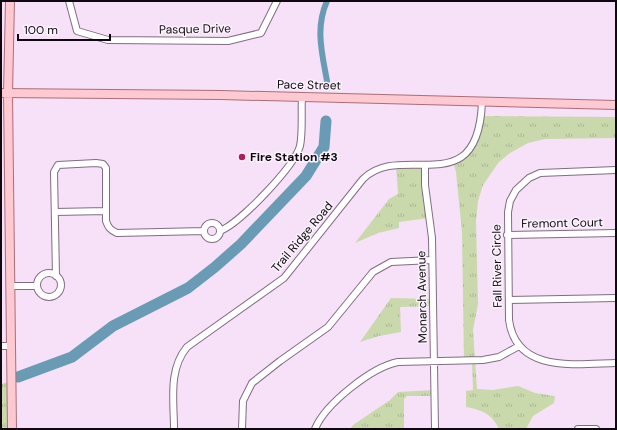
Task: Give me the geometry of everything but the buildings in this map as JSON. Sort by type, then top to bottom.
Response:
[{"type":"main road","points":[[10,1],[5,93],[12,429]]},
{"type":"main road","name":"Pace Street","points":[[5,93],[302,97],[616,105]]},
{"type":"street","name":"Pasque Drive","points":[[69,1],[77,31],[102,39],[220,41],[228,41],[261,33],[277,1]]},
{"type":"street","points":[[204,231],[207,238],[212,240],[217,238],[220,231],[235,223],[292,161],[300,145],[302,97]]},
{"type":"street","name":"Trail Ridge Road","points":[[174,429],[174,370],[179,357],[187,347],[284,278],[363,179],[371,173],[378,169],[390,166],[425,166],[450,162],[461,156],[471,146],[480,126],[482,102]]},
{"type":"street","points":[[56,276],[44,274],[38,280],[36,286],[38,291],[44,296],[55,295],[61,286],[56,276],[54,172],[55,166],[58,164],[103,164],[106,168],[106,211],[108,227],[117,233],[204,231]]},
{"type":"street","name":"Monarch Avenue","points":[[425,166],[432,260],[435,429]]},
{"type":"street","name":"Fall River Circle","points":[[616,170],[551,171],[540,173],[529,178],[516,190],[510,201],[508,212],[510,327],[519,346],[530,356],[551,363],[616,363]]},
{"type":"street","points":[[55,212],[106,211]]},
{"type":"street","points":[[204,231],[208,224],[213,223],[218,226],[220,231]]},
{"type":"street","name":"Fremont Court","points":[[508,235],[616,233]]},
{"type":"street","points":[[242,429],[243,402],[252,383],[280,360],[328,327],[373,272],[391,262],[432,260]]},
{"type":"street","points":[[10,286],[36,286]]},
{"type":"street","points":[[509,300],[616,298]]},
{"type":"street","points":[[1,346],[11,346]]},
{"type":"street","points":[[315,429],[321,416],[333,402],[380,368],[398,362],[494,359],[508,354],[519,346]]},
{"type":"street","points":[[578,429],[596,429]]},
{"type":"green space","points":[[481,116],[616,117],[616,138],[545,139],[528,143],[510,153],[499,162],[483,185],[478,201],[476,221],[478,304],[473,330],[477,389],[493,390],[518,386],[535,393],[555,396],[554,403],[533,416],[526,429],[499,429],[490,416],[466,407],[466,391],[473,390],[472,361],[464,361],[462,232],[456,172],[453,161],[471,146]]},
{"type":"green space","points":[[396,165],[425,166],[429,218],[399,222],[399,228],[378,233],[355,243],[389,199],[398,194]]},
{"type":"green space","points":[[391,298],[432,299],[432,306],[400,307],[401,332],[379,336],[360,342]]},
{"type":"green space","points":[[11,382],[12,429],[1,429],[1,384]]},
{"type":"green space","points":[[434,390],[434,396],[407,396],[404,399],[404,429],[350,429],[353,425],[390,400],[398,392]]},
{"type":"waterway","points":[[327,1],[323,11],[320,31],[327,81]]},
{"type":"waterway","points":[[18,377],[72,357],[113,326],[188,288],[215,267],[241,244],[306,176],[324,147],[326,121]]},
{"type":"place","name":"Fire Station #3","points":[[242,157]]}]
